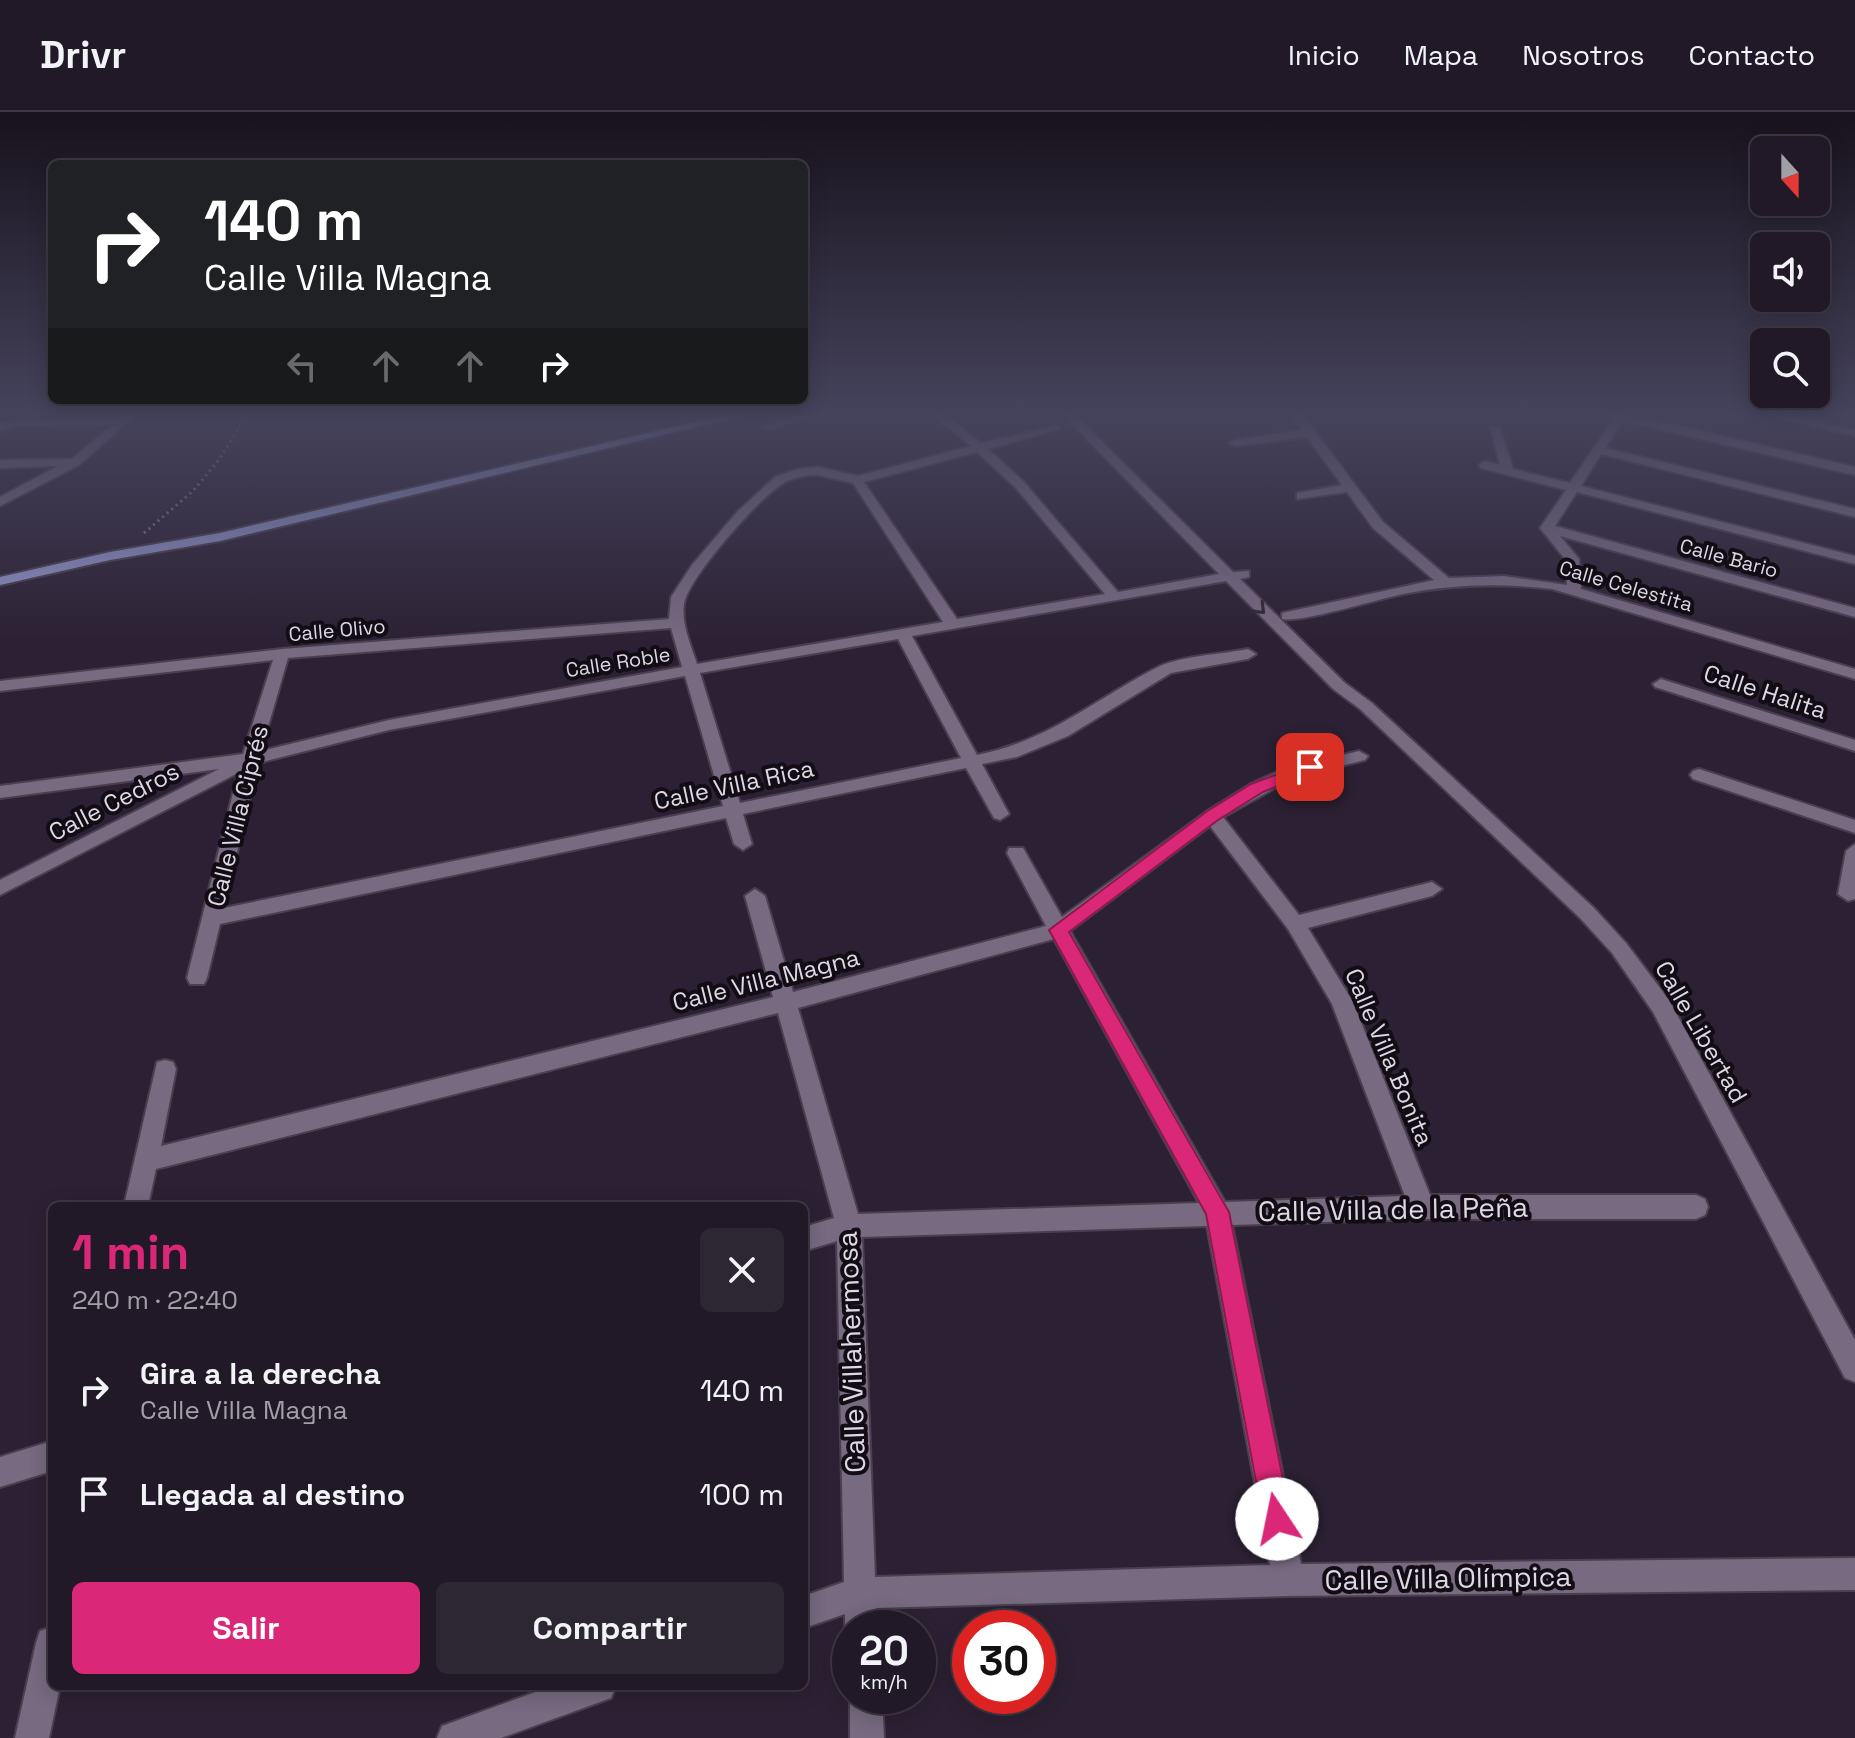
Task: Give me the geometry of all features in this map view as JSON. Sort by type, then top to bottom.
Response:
[{"type":"main road","points":[[0,581],[110,556],[220,537],[410,490]]},
{"type":"street","points":[[0,502],[23,490]]},
{"type":"street","points":[[743,844],[690,672],[676,608],[680,592],[767,490]]},
{"type":"street","points":[[864,490],[953,625]]},
{"type":"street","points":[[1024,490],[1115,597]]},
{"type":"street","name":"Calle Libertad","points":[[1147,490],[1236,575],[1287,616],[1354,682],[1363,692],[1366,706]]},
{"type":"street","name":"Calle Libertad","points":[[1154,490],[1339,686],[1366,706],[1587,913],[1639,974],[1661,1006],[1855,1368]]},
{"type":"street","points":[[1301,496],[1338,490]]},
{"type":"street","points":[[1351,490],[1388,535],[1446,583]]},
{"type":"street","points":[[1572,490],[1547,528],[1572,559],[1574,591]]},
{"type":"street","points":[[1580,490],[1855,560]]},
{"type":"street","points":[[1761,490],[1855,513]]},
{"type":"street","name":"Calle Bario","points":[[1547,528],[1855,613]]},
{"type":"street","name":"Calle Roble","points":[[0,792],[250,759],[389,725],[1236,575]]},
{"type":"street","name":"Calle Celestita","points":[[1287,616],[1477,579],[1553,585],[1855,674]]},
{"type":"street","name":"Calle Olivo","points":[[0,686],[282,654],[677,623]]},
{"type":"street","points":[[903,634],[1000,814]]},
{"type":"street","name":"Calle Villa Ciprés","points":[[197,978],[250,759],[282,654]]},
{"type":"street","name":"Calle Villa Rica","points":[[212,918],[1037,745],[1166,669],[1248,654]]},
{"type":"street","name":"Calle Halita","points":[[1661,684],[1855,746]]},
{"type":"street","name":"Calle Villa Magna","points":[[144,1161],[785,1003],[1058,930],[1212,816],[1257,788],[1287,774],[1359,756]]},
{"type":"street","name":"Calle Cedros","points":[[0,888],[250,759]]},
{"type":"street","points":[[1699,775],[1855,827]]},
{"type":"street","name":"Calle Villa Bonita","points":[[1212,816],[1295,924],[1342,1002],[1422,1207]]},
{"type":"street","points":[[1848,894],[1855,851]]},
{"type":"street","points":[[1016,853],[1217,1212],[1289,1580]]},
{"type":"street","points":[[1295,924],[1432,889]]},
{"type":"street","name":"Calle Villahermosa","points":[[755,896],[849,1226],[860,1610]]},
{"type":"street","points":[[137,1202],[165,1069]]},
{"type":"street","name":"Calle Villa de la Peña","points":[[808,1238],[849,1226],[1217,1212],[1422,1207],[1696,1207]]},
{"type":"street","points":[[0,1472],[48,1457]]},
{"type":"street","name":"Calle Villa Olímpica","points":[[808,1611],[859,1593],[1289,1580],[1855,1574]]},
{"type":"street","points":[[32,1738],[48,1662]]},
{"type":"street","points":[[454,1738],[588,1690]]},
{"type":"street","points":[[866,1714],[867,1738]]},
{"type":"path","points":[[110,556],[171,513],[194,490]]},
{"type":"route","points":[[1277,1519],[1217,1212],[1058,930],[1212,816],[1257,788],[1310,767]]}]
